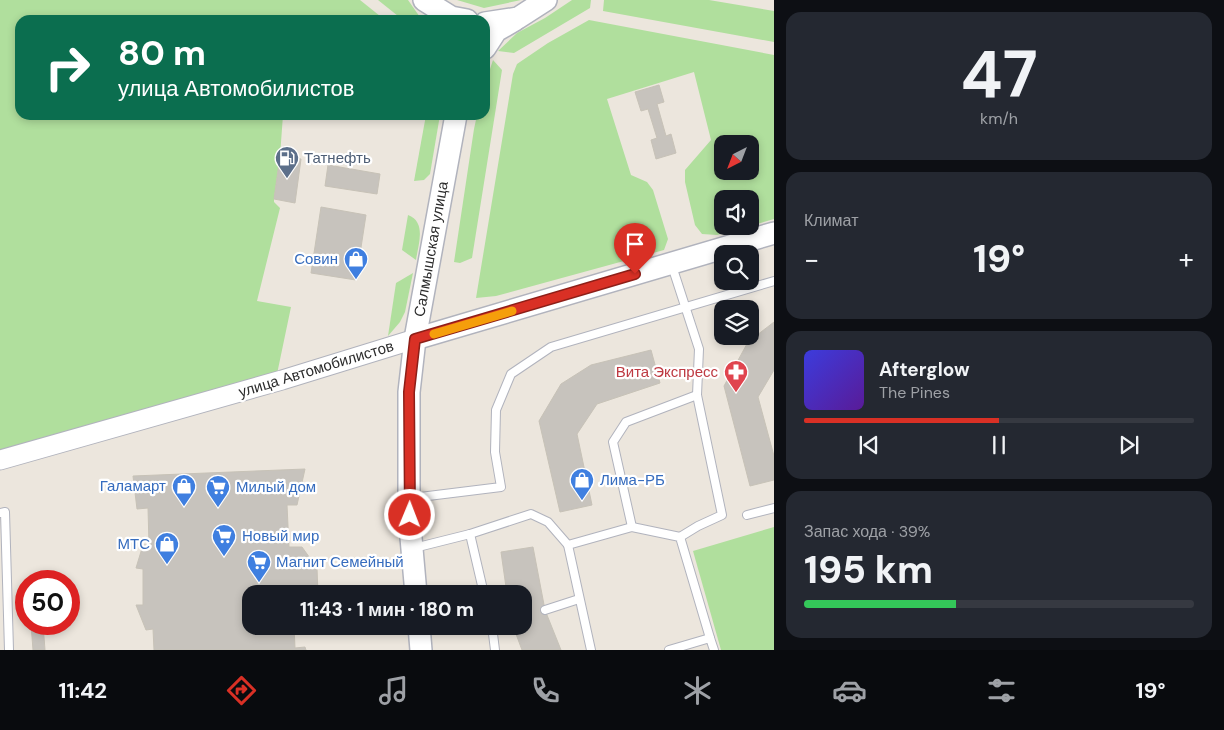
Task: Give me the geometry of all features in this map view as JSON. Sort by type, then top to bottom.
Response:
[{"type":"main road","points":[[423,0],[432,15]]},
{"type":"main road","points":[[423,0],[448,15]]},
{"type":"main road","points":[[490,40],[496,31],[546,0]]},
{"type":"main road","points":[[490,23],[518,18]]},
{"type":"main road","name":"Салмышская улица","points":[[415,585],[410,515],[409,392],[415,339],[455,120]]},
{"type":"main road","name":"улица Автомобилистов","points":[[415,339],[774,233]]},
{"type":"main road","points":[[419,635],[421,650]]},
{"type":"street","name":"улица Автомобилистов","points":[[0,460],[282,380],[415,339]]},
{"type":"lane","points":[[568,545],[632,527],[680,537],[722,515],[697,395],[699,348],[671,264]]},
{"type":"lane","points":[[410,498],[501,487],[495,452],[496,410],[511,374],[551,347],[774,281]]},
{"type":"lane","points":[[632,527],[613,442],[626,422],[697,395]]},
{"type":"lane","points":[[747,515],[774,508]]},
{"type":"lane","points":[[0,513],[5,512],[9,650]]},
{"type":"lane","points":[[412,548],[470,534],[531,514],[548,522],[568,545],[591,650]]},
{"type":"lane","points":[[470,534],[482,585]]},
{"type":"lane","points":[[680,537],[714,650]]},
{"type":"lane","points":[[545,610],[579,599]]},
{"type":"lane","points":[[494,635],[495,650]]},
{"type":"lane","points":[[669,650],[710,638]]},
{"type":"green space","points":[[0,0],[360,0],[379,15],[15,15],[15,120],[283,120],[274,199],[274,202],[280,208],[257,301],[291,307],[277,374],[0,451]]},
{"type":"green space","points":[[378,0],[408,0],[418,15],[397,15]]},
{"type":"green space","points":[[457,0],[521,0],[484,8]]},
{"type":"green space","points":[[572,0],[591,0],[590,8],[514,53],[498,51],[517,33],[545,18]]},
{"type":"green space","points":[[604,0],[709,0],[774,11],[774,42],[603,11]]},
{"type":"green space","points":[[589,20],[774,55],[774,219],[759,223],[759,190],[714,190],[714,235],[702,234],[695,225],[685,182],[685,170],[711,140],[694,72],[607,99],[631,175],[647,182],[653,190],[668,239],[664,250],[496,296],[476,298],[513,74],[517,64],[548,43]]},
{"type":"green space","points":[[493,60],[502,70],[472,258],[460,263],[454,262],[476,120],[490,120],[490,69]]},
{"type":"green space","points":[[425,120],[439,120],[430,174],[424,180],[414,181]]},
{"type":"green space","points":[[408,215],[414,218],[419,228],[420,234],[416,260],[402,250]]},
{"type":"green space","points":[[413,273],[405,312],[400,322],[388,336],[396,283]]},
{"type":"green space","points":[[774,527],[774,650],[721,650],[693,551]]},
{"type":"building","points":[[659,85],[664,102],[657,104],[666,136],[671,134],[676,153],[656,159],[651,140],[657,138],[648,109],[641,111],[635,92]]},
{"type":"building","name":"Татнефть","points":[[280,156],[301,159],[295,203],[274,199]]},
{"type":"building","points":[[328,165],[380,174],[377,194],[325,186]]},
{"type":"building","points":[[321,207],[366,215],[356,280],[311,273]]},
{"type":"building","points":[[774,322],[774,370],[758,397],[774,456],[774,480],[750,486],[724,386],[746,345],[759,345],[759,334]]},
{"type":"building","points":[[651,350],[660,383],[597,404],[577,434],[592,505],[560,512],[539,421],[561,384],[591,365]]},
{"type":"building","name":"Новый мир","points":[[305,469],[297,505],[287,505],[289,547],[302,547],[317,568],[318,585],[242,585],[242,635],[294,635],[295,648],[305,647],[306,650],[154,650],[153,629],[146,630],[136,605],[143,605],[143,569],[136,568],[143,545],[149,545],[148,508],[137,509],[133,476]]},
{"type":"building","points":[[533,547],[545,610],[561,650],[522,650],[516,635],[532,635],[532,585],[506,585],[501,552]]},
{"type":"building","points":[[32,635],[44,635],[45,650],[33,650]]},
{"type":"slow traffic","points":[[434,334],[512,311]]},
{"type":"place","name":"Татнефть","points":[[287,179]]},
{"type":"place","name":"Совин","points":[[356,280]]},
{"type":"place","name":"Вита Экспресс","points":[[736,393]]},
{"type":"place","name":"Лима-РБ","points":[[582,501]]},
{"type":"place","name":"Галамарт","points":[[184,507]]},
{"type":"place","name":"Милый дом","points":[[218,508]]},
{"type":"place","name":"Новый мир","points":[[224,557]]},
{"type":"place","name":"МТС","points":[[167,565]]},
{"type":"place","name":"Магнит Семейный","points":[[259,583]]},
{"type":"route","points":[[410,515],[409,392],[415,339],[635,274]]}]
